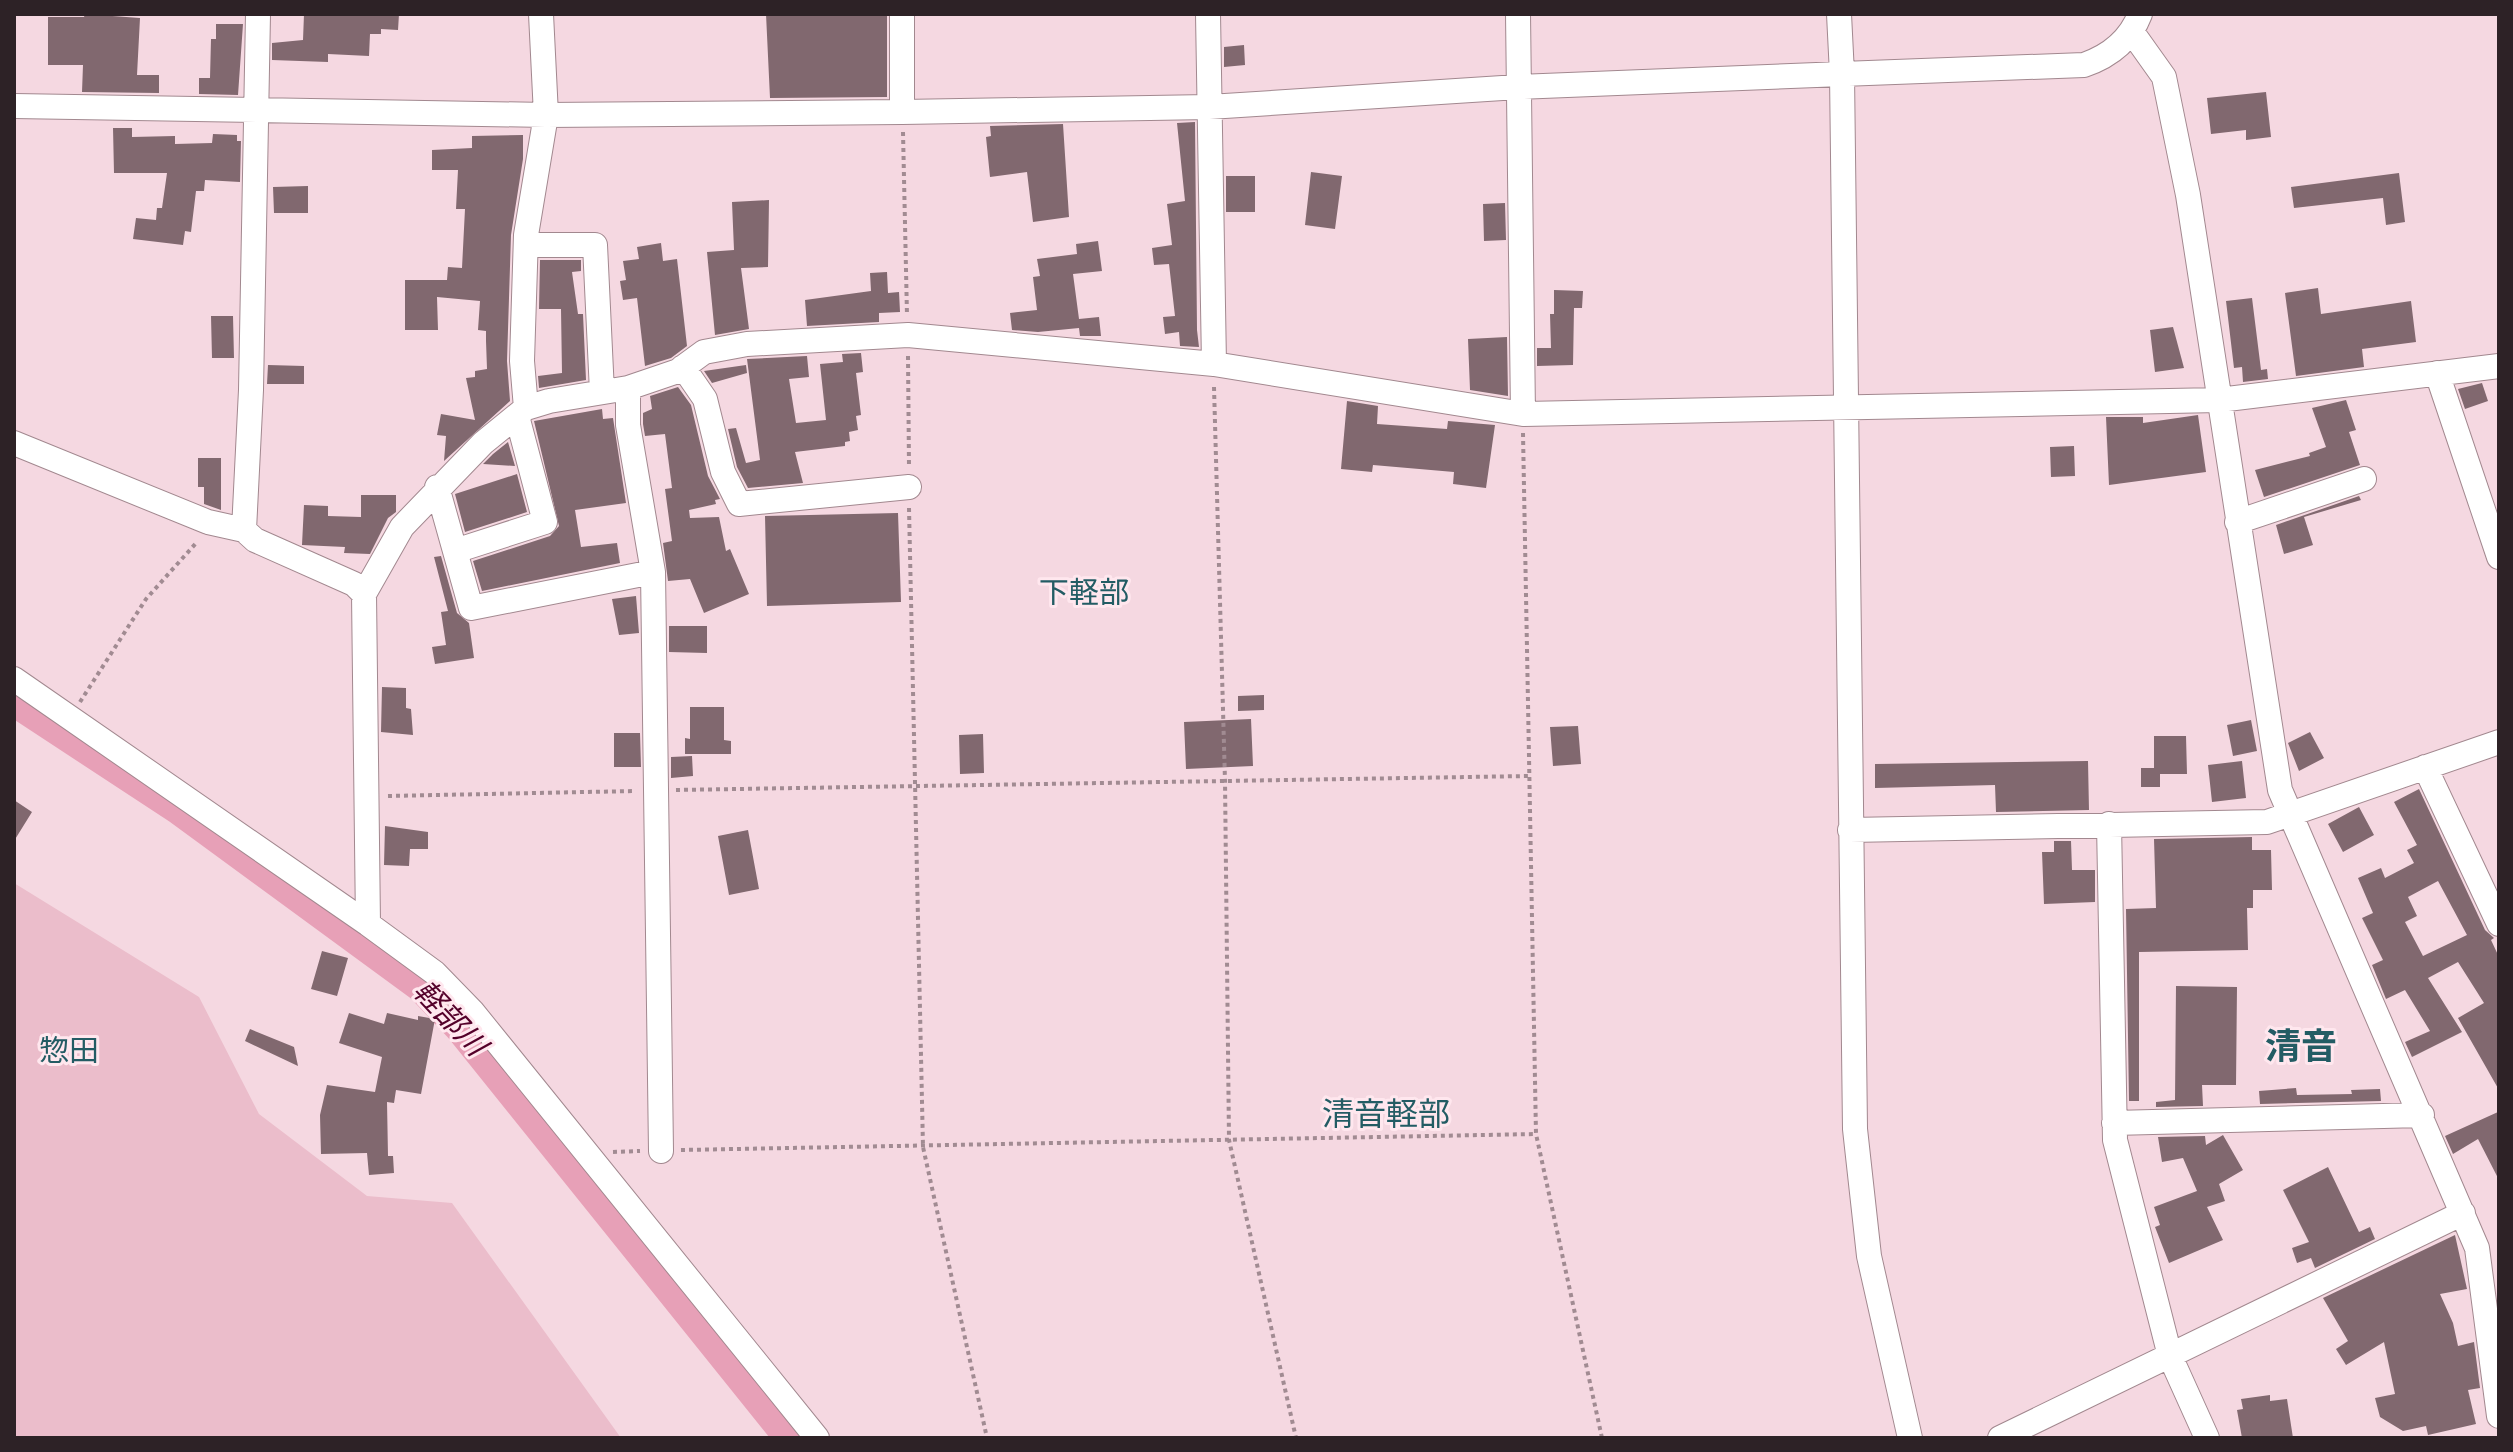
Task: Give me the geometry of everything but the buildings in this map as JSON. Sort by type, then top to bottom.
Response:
[{"type":"street","points":[[244,530],[258,14]]},
{"type":"street","points":[[455,551],[545,522],[521,412],[526,245],[546,115],[541,14]]},
{"type":"street","points":[[902,14],[902,112]]},
{"type":"street","points":[[1208,14],[1214,364]]},
{"type":"street","points":[[1518,14],[1523,414]]},
{"type":"street","points":[[1839,14],[1855,1129],[1869,1256],[1910,1438]]},
{"type":"street","points":[[14,106],[546,115],[1209,107],[1518,87],[2084,65],[2116,49],[2136,23],[2160,67],[2167,89],[2188,195],[2280,790],[2287,814],[2463,1213],[2488,1244],[2499,1416]]},
{"type":"street","points":[[526,245],[595,245],[602,392]]},
{"type":"street","points":[[368,924],[364,594],[402,527],[437,487],[521,412],[628,388],[683,367],[704,352],[747,344],[908,335],[1214,364],[1523,414],[2219,400],[2499,366]]},
{"type":"street","points":[[683,367],[705,399],[723,472],[739,504],[909,487]]},
{"type":"street","points":[[2437,373],[2499,557]]},
{"type":"street","points":[[628,388],[628,425],[653,572],[661,1151]]},
{"type":"street","points":[[14,443],[208,522],[244,530],[255,540],[354,584],[364,594]]},
{"type":"street","points":[[2237,522],[2364,479]]},
{"type":"street","points":[[437,487],[471,608],[653,572]]},
{"type":"street","points":[[14,679],[72,715],[368,924],[453,990],[817,1438]]},
{"type":"street","points":[[1850,830],[2267,822],[2499,742]]},
{"type":"street","points":[[2425,767],[2499,924]]},
{"type":"street","points":[[2109,824],[2115,1140],[2170,1356],[2207,1438]]},
{"type":"street","points":[[2114,1123],[2422,1115]]},
{"type":"street","points":[[2000,1438],[2463,1213]]},
{"type":"path","points":[[902,112],[923,1147],[987,1438]]},
{"type":"path","points":[[1214,364],[1225,781],[1229,1140],[1296,1438]]},
{"type":"path","points":[[1523,414],[1536,1134],[1602,1438]]},
{"type":"path","points":[[72,715],[146,599],[193,549],[208,522]]},
{"type":"path","points":[[918,787],[1529,776]]},
{"type":"path","points":[[587,1152],[1536,1134]]},
{"type":"shaded area","points":[[14,883],[199,997],[259,1114],[367,1196],[452,1203],[621,1438],[14,1438]]},
{"type":"waterway","name":"軽部川","points":[[14,698],[180,807],[423,985],[461,1025],[793,1438]]},
{"type":"district","name":"下軽部","points":[[1084,593]]},
{"type":"district","name":"清音","points":[[2301,1046]]},
{"type":"district","name":"惣田","points":[[69,1051]]},
{"type":"district","name":"清音軽部","points":[[1386,1114]]}]
